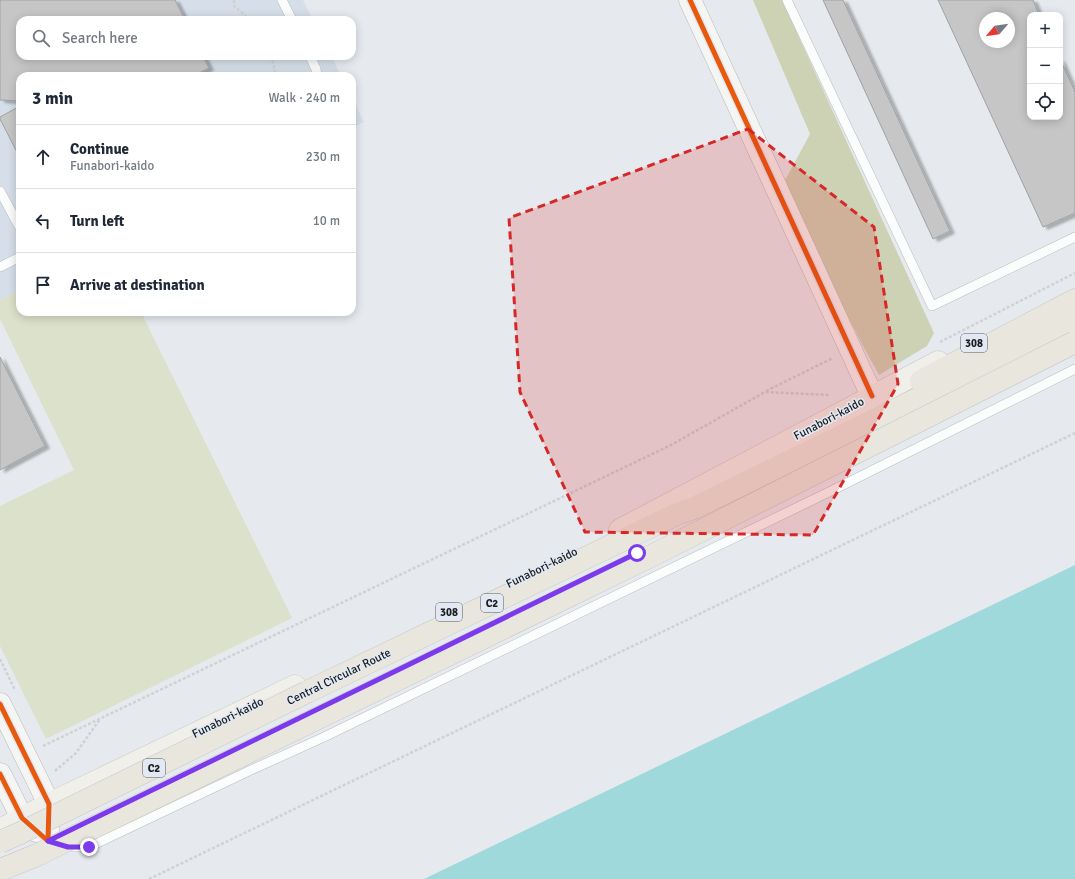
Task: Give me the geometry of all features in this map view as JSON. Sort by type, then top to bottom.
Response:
[{"type":"highway","points":[[677,514],[690,503],[1075,300]]},
{"type":"highway","points":[[677,514],[694,508],[1075,322]]},
{"type":"highway","points":[[653,555],[868,431],[1075,325]]},
{"type":"highway","points":[[653,555],[1075,342]]},
{"type":"highway","name":"Central Circular Route","points":[[0,842],[677,514]]},
{"type":"highway","name":"C2","points":[[0,869],[37,854],[653,555]]},
{"type":"main road","name":"Funabori-kaido","points":[[0,830],[49,804],[629,526],[1075,289]]},
{"type":"main road","name":"308","points":[[0,869],[48,841],[637,553],[1075,348]]},
{"type":"street","points":[[690,0],[872,396]]},
{"type":"street","points":[[8,698],[49,804],[48,841]]},
{"type":"street","points":[[0,774],[22,818],[48,841]]},
{"type":"lane","points":[[282,0],[290,16]]},
{"type":"lane","points":[[787,0],[932,306],[1075,237]]},
{"type":"lane","points":[[312,60],[316,72]]},
{"type":"lane","points":[[1,195],[16,221]]},
{"type":"lane","points":[[0,267],[16,259]]},
{"type":"lane","points":[[48,841],[68,847],[89,847],[482,661],[831,491],[1044,386],[1075,369]]},
{"type":"path","points":[[234,0],[234,6],[246,16]]},
{"type":"path","points":[[272,60],[275,72]]},
{"type":"path","points":[[937,343],[1075,273]]},
{"type":"path","points":[[40,740],[43,746],[671,445],[765,392],[833,358]]},
{"type":"path","points":[[765,392],[830,395],[836,393]]},
{"type":"path","points":[[149,879],[1075,433]]},
{"type":"path","points":[[0,659],[8,698]]},
{"type":"path","points":[[54,773],[76,753],[100,718]]},
{"type":"highlighted area","points":[[748,129],[874,227],[898,384],[813,535],[585,532],[520,392],[509,218]]},
{"type":"shaded area","points":[[0,0],[303,0],[311,16],[16,16],[16,60],[333,60],[339,72],[16,72],[16,292],[0,300]]},
{"type":"shaded area","points":[[356,106],[364,122],[356,126]]},
{"type":"green space","points":[[753,0],[782,0],[934,333],[927,346],[879,375],[782,186],[810,134]]},
{"type":"green space","points":[[16,292],[16,316],[143,316],[292,618],[46,739],[0,646],[0,506],[74,470],[0,319],[0,300]]},
{"type":"water","points":[[1075,565],[1075,879],[424,879]]},
{"type":"pier","points":[[1075,564],[422,879],[423,877]]},
{"type":"building","points":[[0,0],[175,0],[183,16],[16,16],[16,60],[205,60],[209,68],[201,72],[16,72],[16,101],[0,100]]},
{"type":"building","points":[[823,0],[843,0],[950,231],[933,239]]},
{"type":"building","points":[[938,0],[1033,0],[1038,12],[1027,12],[1027,120],[1063,120],[1063,66],[1075,92],[1075,213],[1043,227]]},
{"type":"building","points":[[16,108],[16,150],[0,119],[0,117]]},
{"type":"building","points":[[0,357],[45,446],[0,470]]},
{"type":"cycle path","points":[[690,0],[872,396]]},
{"type":"cycle path","points":[[0,704],[49,804],[48,841]]},
{"type":"cycle path","points":[[0,774],[22,818],[48,841]]},
{"type":"route","points":[[89,847],[68,847],[48,841],[637,553]]}]
